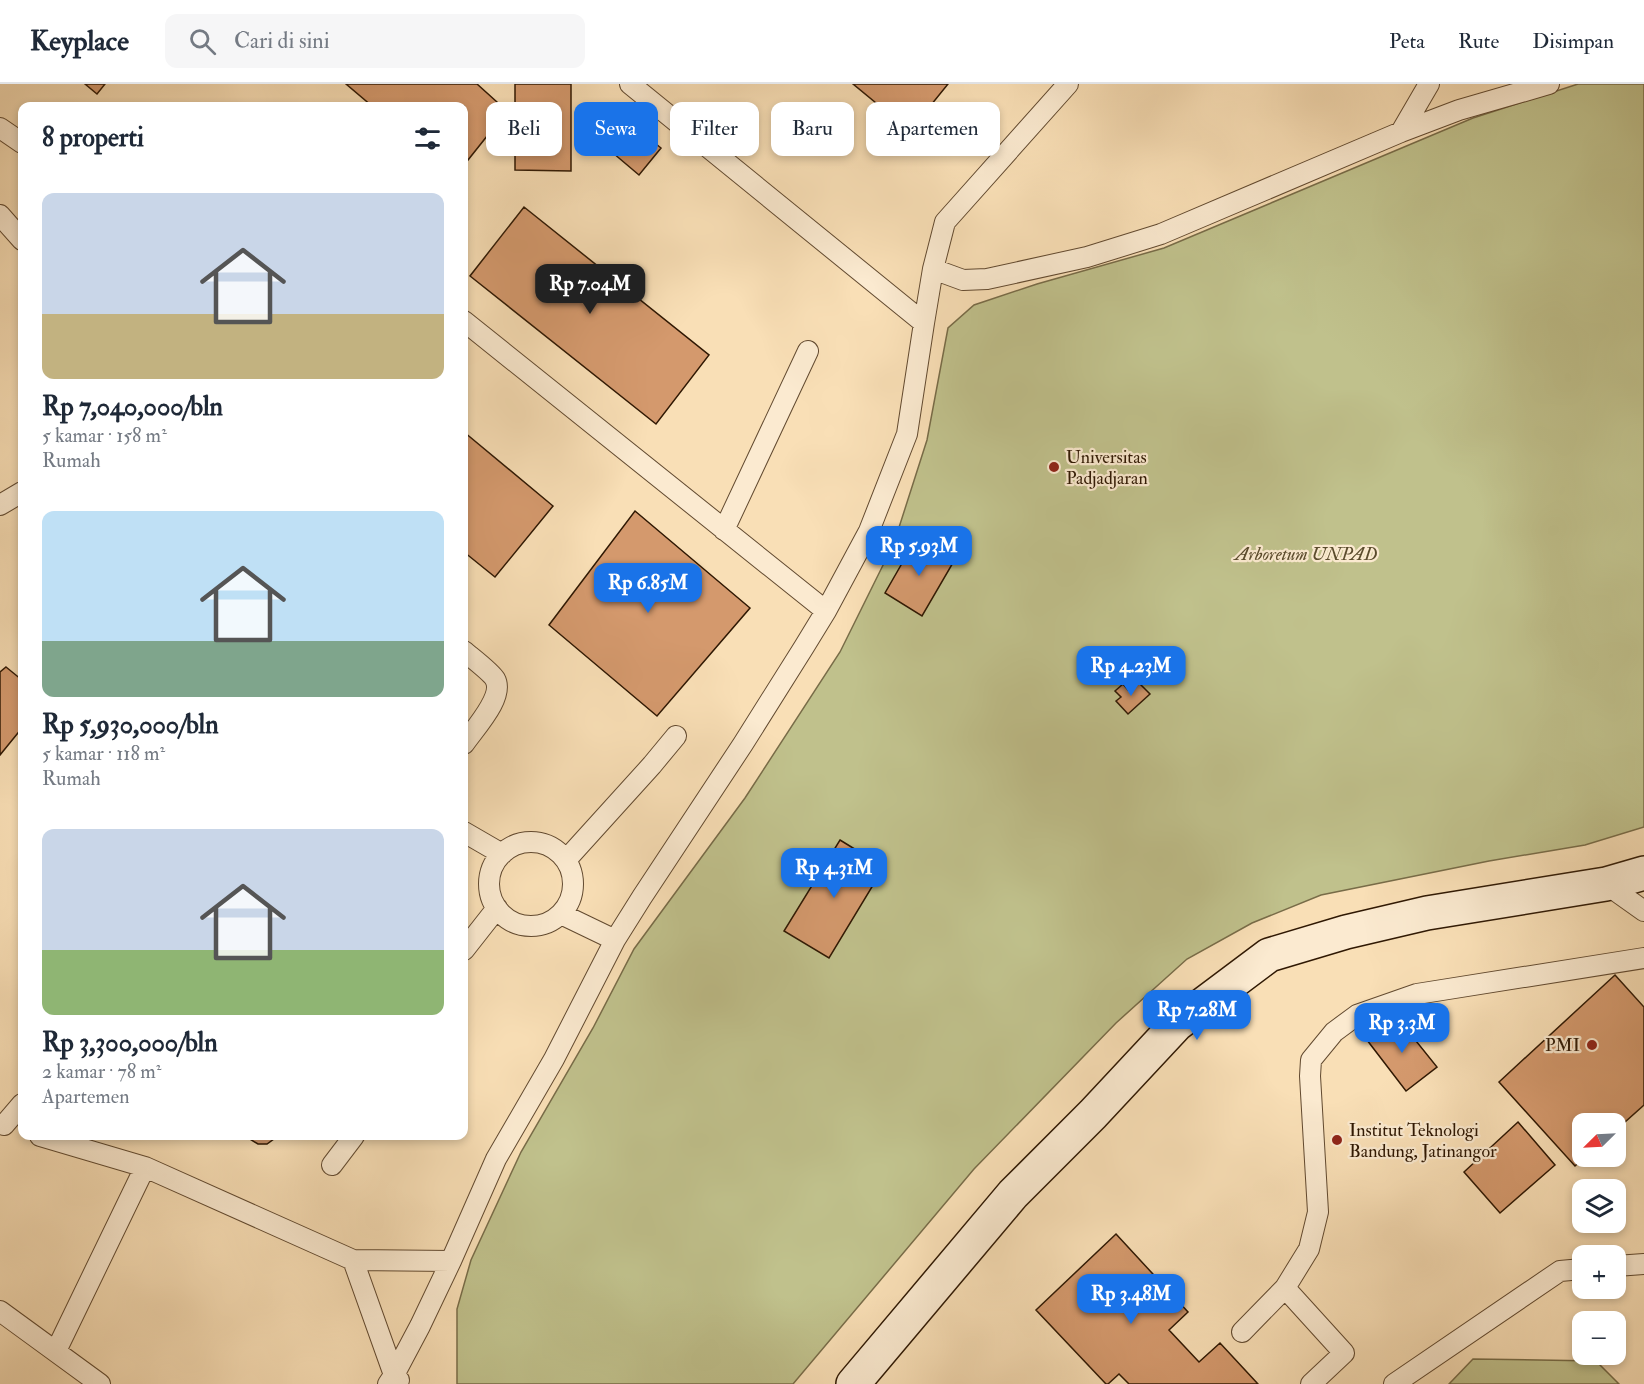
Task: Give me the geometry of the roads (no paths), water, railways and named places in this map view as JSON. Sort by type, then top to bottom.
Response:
[{"type":"main road","points":[[853,1384],[1013,1194],[1093,1114],[1177,1024],[1269,956],[1346,932],[1427,913],[1606,884],[1644,873]]},
{"type":"lane","points":[[630,84],[924,323]]},
{"type":"lane","points":[[395,1381],[496,1159],[554,1059],[615,940],[743,744],[826,611],[868,531],[907,434],[933,269],[945,222],[1068,84]]},
{"type":"lane","points":[[1401,132],[1429,84]]},
{"type":"lane","points":[[933,269],[963,280],[987,279],[1087,257],[1161,234],[1401,132],[1549,84]]},
{"type":"lane","points":[[0,128],[18,140]]},
{"type":"lane","points":[[0,215],[18,235]]},
{"type":"lane","points":[[468,324],[826,611]]},
{"type":"lane","points":[[724,530],[808,351]]},
{"type":"lane","points":[[0,505],[18,494]]},
{"type":"lane","points":[[468,654],[495,678],[498,689],[495,699],[468,738]]},
{"type":"lane","points":[[566,860],[676,736]]},
{"type":"lane","points":[[468,834],[502,854]]},
{"type":"lane","points":[[528,841],[543,843],[556,849],[566,860],[572,873],[574,888],[570,902],[561,914],[549,922],[528,926],[507,919],[496,908],[490,894],[489,880],[493,866],[502,854],[514,845],[528,841]]},
{"type":"lane","points":[[1606,884],[1644,911]]},
{"type":"lane","points":[[468,945],[496,908]]},
{"type":"lane","points":[[561,914],[615,940]]},
{"type":"lane","points":[[1242,1332],[1285,1288],[1309,1249],[1318,1212],[1311,1060],[1334,1032],[1357,1015],[1417,994],[1644,958]]},
{"type":"lane","points":[[9,1126],[18,1111]]},
{"type":"lane","points":[[54,1140],[145,1167],[353,1260],[451,1261]]},
{"type":"lane","points":[[332,1165],[351,1140]]},
{"type":"lane","points":[[56,1351],[145,1167]]},
{"type":"lane","points":[[353,1260],[395,1381]]},
{"type":"lane","points":[[1626,1265],[1644,1264]]},
{"type":"lane","points":[[1394,1384],[1560,1271],[1572,1270]]},
{"type":"lane","points":[[1285,1288],[1344,1353],[1311,1384]]},
{"type":"lane","points":[[0,1311],[100,1384]]},
{"type":"place","name":"Universitas Padjadjaran","points":[[1054,467]]},
{"type":"place","name":"PMI","points":[[1592,1045]]},
{"type":"place","name":"Institut Teknologi Bandung, Jatinangor","points":[[1337,1140]]},
{"type":"park label","name":"Arboretum UNPAD","points":[[1306,554]]}]
